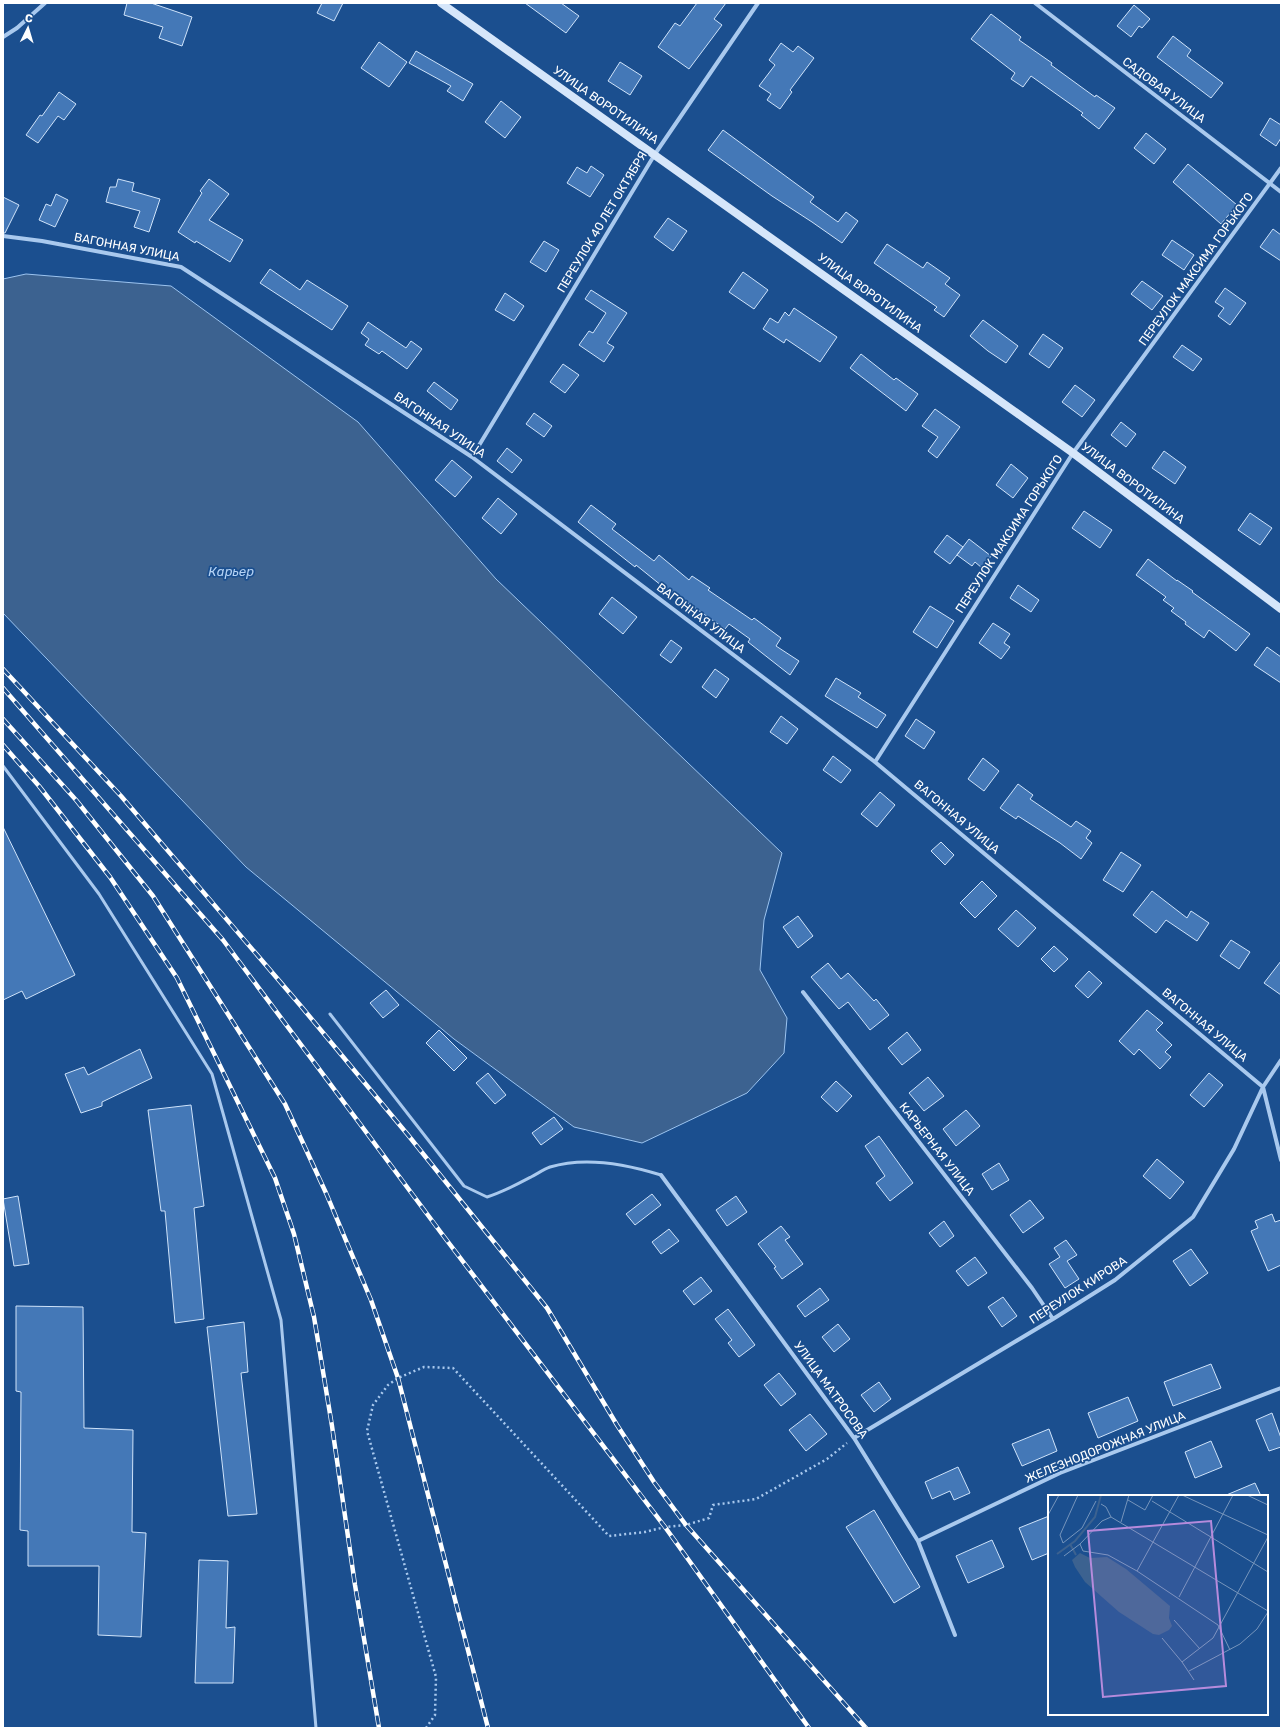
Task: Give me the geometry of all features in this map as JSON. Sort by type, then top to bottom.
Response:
[{"type":"street","points":[[3,37],[17,28],[45,3]]},
{"type":"street","name":"УЛИЦА ВОРОТИЛИНА","points":[[441,3],[1073,453],[1281,609]]},
{"type":"street","name":"ПЕРЕУЛОК 40 ЛЕТ ОКТЯБРЯ","points":[[472,457],[655,154],[758,3]]},
{"type":"street","name":"САДОВАЯ УЛИЦА","points":[[1035,3],[1281,192]]},
{"type":"street","name":"ПЕРЕУЛОК МАКСИМА ГОРЬКОГО","points":[[875,762],[1073,453],[1281,168]]},
{"type":"street","name":"ВАГОННАЯ УЛИЦА","points":[[3,236],[42,241],[181,267],[472,457],[875,762],[1263,1087]]},
{"type":"street","name":"КАРЬЕРНАЯ УЛИЦА","points":[[803,992],[1028,1282],[1053,1319]]},
{"type":"street","name":"ПЕРЕУЛОК КИРОВА","points":[[854,1438],[1053,1319],[1115,1280],[1193,1217],[1234,1149],[1263,1087],[1281,1060]]},
{"type":"street","points":[[1263,1087],[1281,1160]]},
{"type":"street","name":"УЛИЦА МАТРОСОВА","points":[[661,1175],[854,1438],[918,1541],[955,1635]]},
{"type":"street","name":"ЖЕЛЕЗНОДОРОЖНАЯ УЛИЦА","points":[[918,1541],[1060,1473],[1281,1388]]},
{"type":"lane","points":[[3,766],[99,894],[212,1074],[281,1320],[316,1728]]},
{"type":"lane","points":[[330,1014],[464,1186],[487,1196],[502,1192],[550,1167],[575,1162],[606,1162],[643,1169],[661,1175]]},
{"type":"path","points":[[426,1728],[435,1715],[436,1677],[367,1431],[373,1405],[388,1385],[398,1378],[424,1367],[453,1368],[609,1536],[645,1532],[665,1527],[686,1526],[709,1518],[713,1506],[756,1498],[827,1460],[854,1438]]},
{"type":"water","name":"Карьер","points":[[26,274],[171,286],[358,422],[496,579],[782,853],[764,920],[760,970],[787,1018],[784,1053],[747,1093],[642,1143],[574,1127],[454,1039],[246,867],[3,613],[3,279]]},
{"type":"building","points":[[127,3],[151,3],[192,17],[182,46],[159,38],[163,27],[124,15]]},
{"type":"building","points":[[322,3],[343,3],[334,21],[317,13]]},
{"type":"building","points":[[525,3],[561,3],[579,16],[566,33]]},
{"type":"building","points":[[697,3],[726,3],[714,19],[722,25],[689,69],[658,47],[675,23],[680,26]]},
{"type":"building","points":[[1134,5],[1150,19],[1142,28],[1139,26],[1131,37],[1117,26]]},
{"type":"building","points":[[991,14],[1021,37],[1019,40],[1052,63],[1051,65],[1095,97],[1096,95],[1115,108],[1099,129],[1081,115],[1083,113],[1031,76],[1023,87],[1011,79],[1015,73],[971,39]]},
{"type":"building","points":[[1173,36],[1191,50],[1187,56],[1223,83],[1211,98],[1157,57]]},
{"type":"building","points":[[379,42],[407,62],[389,87],[361,68]]},
{"type":"building","points":[[781,43],[793,52],[798,46],[814,58],[790,90],[792,92],[780,109],[767,100],[771,94],[759,86],[775,65],[769,60]]},
{"type":"building","points":[[416,51],[473,84],[463,101],[447,91],[451,86],[409,63]]},
{"type":"building","points":[[620,62],[642,76],[630,95],[608,81]]},
{"type":"building","points":[[59,92],[76,104],[64,120],[58,116],[38,143],[26,135]]},
{"type":"building","points":[[501,101],[521,117],[505,138],[485,122]]},
{"type":"building","points":[[1270,118],[1281,125],[1281,138],[1276,146],[1260,135]]},
{"type":"building","points":[[723,130],[814,197],[810,202],[838,222],[846,212],[858,221],[842,243],[772,196],[708,150]]},
{"type":"building","points":[[1146,133],[1166,149],[1154,164],[1134,148]]},
{"type":"building","points":[[1188,164],[1237,205],[1221,224],[1173,182]]},
{"type":"building","points":[[591,166],[604,175],[590,197],[567,183],[577,167],[587,173]]},
{"type":"building","points":[[118,179],[134,183],[132,191],[160,199],[149,232],[134,227],[140,211],[106,202],[110,187],[116,187]]},
{"type":"building","points":[[209,179],[229,194],[209,220],[243,240],[230,262],[178,232],[202,193],[200,191]]},
{"type":"building","points":[[56,194],[68,200],[55,227],[39,220],[46,204],[51,206]]},
{"type":"building","points":[[3,197],[19,205],[5,233],[3,233]]},
{"type":"building","points":[[668,218],[687,231],[673,251],[654,237]]},
{"type":"building","points":[[1273,229],[1281,235],[1281,261],[1260,247]]},
{"type":"building","points":[[1172,240],[1194,255],[1184,270],[1162,255]]},
{"type":"building","points":[[544,241],[559,250],[546,272],[530,262]]},
{"type":"building","points":[[887,244],[923,268],[927,262],[950,278],[945,284],[960,295],[944,317],[934,310],[937,307],[874,263]]},
{"type":"building","points":[[270,269],[300,290],[307,280],[348,306],[332,330],[260,283]]},
{"type":"building","points":[[743,272],[768,290],[754,309],[729,292]]},
{"type":"building","points":[[1142,281],[1163,296],[1152,310],[1131,294]]},
{"type":"building","points":[[1225,288],[1246,303],[1230,325],[1218,316],[1224,308],[1215,302]]},
{"type":"building","points":[[591,290],[627,313],[607,343],[614,347],[604,362],[579,345],[589,331],[593,333],[606,313],[585,299]]},
{"type":"building","points":[[505,293],[524,306],[514,321],[495,310]]},
{"type":"building","points":[[794,308],[837,337],[820,362],[786,339],[784,343],[763,329],[770,318],[778,323],[785,312],[789,316]]},
{"type":"building","points":[[983,320],[1018,346],[1006,363],[988,351],[970,336]]},
{"type":"building","points":[[368,322],[406,348],[411,341],[422,349],[407,369],[382,351],[379,354],[365,345],[369,339],[361,333]]},
{"type":"building","points":[[1043,334],[1063,348],[1049,368],[1029,354]]},
{"type":"building","points":[[1182,345],[1202,359],[1193,371],[1173,357]]},
{"type":"building","points":[[861,354],[894,380],[896,378],[918,394],[906,411],[850,368]]},
{"type":"building","points":[[563,364],[579,375],[565,393],[550,382]]},
{"type":"building","points":[[434,382],[458,400],[451,410],[427,391]]},
{"type":"building","points":[[1075,385],[1095,400],[1082,417],[1062,402]]},
{"type":"building","points":[[935,409],[960,427],[937,458],[928,451],[938,437],[922,426]]},
{"type":"building","points":[[534,413],[552,426],[544,437],[526,424]]},
{"type":"building","points":[[1121,422],[1136,434],[1126,447],[1111,435]]},
{"type":"building","points":[[507,448],[522,460],[512,473],[497,461]]},
{"type":"building","points":[[1164,451],[1186,467],[1175,484],[1152,468]]},
{"type":"building","points":[[452,460],[472,477],[455,497],[435,480]]},
{"type":"building","points":[[1011,464],[1028,478],[1013,498],[996,485]]},
{"type":"building","points":[[498,498],[517,514],[501,534],[482,518]]},
{"type":"building","points":[[591,505],[616,524],[612,529],[654,561],[659,555],[689,580],[692,576],[710,588],[708,590],[752,620],[754,618],[781,638],[776,646],[799,661],[790,675],[748,642],[750,639],[729,624],[725,629],[668,589],[667,590],[578,522]]},
{"type":"building","points":[[1084,511],[1112,530],[1100,548],[1072,528]]},
{"type":"building","points":[[1250,513],[1272,528],[1260,545],[1238,530]]},
{"type":"building","points":[[947,535],[963,547],[950,564],[934,552]]},
{"type":"building","points":[[969,539],[991,556],[982,568],[975,562],[972,566],[957,555]]},
{"type":"building","points":[[1148,559],[1250,634],[1236,651],[1209,630],[1204,638],[1185,624],[1186,622],[1171,611],[1174,608],[1163,600],[1166,597],[1136,575]]},
{"type":"building","points":[[1018,585],[1039,600],[1031,612],[1010,598]]},
{"type":"building","points":[[612,597],[637,617],[623,634],[599,614]]},
{"type":"building","points":[[930,606],[954,621],[937,648],[913,632]]},
{"type":"building","points":[[993,623],[1010,634],[1004,643],[1010,647],[1001,659],[979,643]]},
{"type":"building","points":[[671,640],[682,648],[671,663],[660,655]]},
{"type":"building","points":[[1267,647],[1281,657],[1281,683],[1254,665]]},
{"type":"building","points":[[715,669],[729,679],[716,698],[702,687]]},
{"type":"building","points":[[836,678],[861,693],[858,697],[886,715],[877,728],[825,696]]},
{"type":"building","points":[[781,716],[798,729],[787,744],[770,732]]},
{"type":"building","points":[[916,719],[935,732],[924,749],[905,736]]},
{"type":"building","points":[[833,756],[851,770],[841,783],[823,770]]},
{"type":"building","points":[[983,758],[999,771],[984,791],[968,779]]},
{"type":"building","points":[[1018,784],[1033,795],[1030,799],[1071,827],[1076,821],[1091,831],[1086,838],[1092,843],[1081,859],[1060,843],[1018,816],[1016,819],[1000,808]]},
{"type":"building","points":[[880,792],[895,805],[877,827],[861,814]]},
{"type":"building","points":[[3,827],[75,975],[26,999],[22,991],[3,1000]]},
{"type":"building","points":[[941,842],[954,855],[945,865],[931,851]]},
{"type":"building","points":[[1121,852],[1141,865],[1123,892],[1103,880]]},
{"type":"building","points":[[982,881],[997,896],[975,918],[960,903]]},
{"type":"building","points":[[1152,891],[1187,918],[1191,911],[1209,923],[1197,941],[1166,920],[1156,933],[1133,915]]},
{"type":"building","points":[[1016,910],[1036,928],[1018,947],[998,929]]},
{"type":"building","points":[[798,916],[813,936],[798,948],[783,927]]},
{"type":"building","points":[[1231,940],[1250,952],[1239,969],[1220,956]]},
{"type":"building","points":[[1054,946],[1068,959],[1054,972],[1041,959]]},
{"type":"building","points":[[1281,961],[1281,995],[1264,983]]},
{"type":"building","points":[[828,963],[841,979],[848,973],[874,1001],[876,999],[889,1015],[870,1030],[848,1002],[839,1009],[811,977]]},
{"type":"building","points":[[1089,971],[1102,983],[1088,998],[1075,986]]},
{"type":"building","points":[[386,990],[399,1005],[383,1018],[370,1003]]},
{"type":"building","points":[[1147,1010],[1163,1023],[1156,1030],[1172,1045],[1165,1052],[1171,1057],[1160,1069],[1139,1049],[1134,1055],[1119,1041]]},
{"type":"building","points":[[439,1030],[467,1058],[454,1071],[426,1043]]},
{"type":"building","points":[[907,1032],[921,1050],[902,1065],[888,1048]]},
{"type":"building","points":[[140,1049],[152,1078],[102,1102],[102,1106],[81,1113],[65,1074],[84,1067],[88,1075]]},
{"type":"building","points":[[488,1073],[506,1095],[495,1104],[476,1083]]},
{"type":"building","points":[[1209,1073],[1223,1085],[1204,1107],[1190,1095]]},
{"type":"building","points":[[928,1077],[944,1096],[924,1111],[909,1093]]},
{"type":"building","points":[[836,1081],[852,1096],[837,1112],[821,1097]]},
{"type":"building","points":[[191,1105],[204,1206],[194,1208],[204,1319],[175,1323],[165,1211],[161,1211],[148,1110]]},
{"type":"building","points":[[966,1110],[980,1126],[956,1146],[943,1129]]},
{"type":"building","points":[[554,1117],[563,1129],[541,1145],[532,1133]]},
{"type":"building","points":[[879,1136],[913,1183],[890,1201],[876,1183],[885,1176],[865,1146]]},
{"type":"building","points":[[1157,1159],[1184,1182],[1170,1199],[1143,1176]]},
{"type":"building","points":[[999,1163],[1009,1180],[992,1190],[982,1174]]},
{"type":"building","points":[[652,1194],[661,1205],[635,1225],[626,1214]]},
{"type":"building","points":[[18,1196],[29,1264],[14,1266],[3,1199]]},
{"type":"building","points":[[736,1196],[747,1212],[727,1226],[716,1210]]},
{"type":"building","points":[[1030,1200],[1044,1218],[1023,1233],[1010,1215]]},
{"type":"building","points":[[1272,1214],[1275,1222],[1281,1220],[1281,1265],[1268,1271],[1251,1231],[1258,1228],[1255,1221]]},
{"type":"building","points":[[944,1221],[954,1236],[940,1247],[929,1233]]},
{"type":"building","points":[[781,1226],[790,1237],[785,1240],[803,1264],[782,1279],[774,1268],[776,1267],[758,1244]]},
{"type":"building","points":[[669,1229],[679,1241],[661,1254],[652,1242]]},
{"type":"building","points":[[1066,1240],[1077,1255],[1067,1261],[1079,1279],[1065,1288],[1049,1264],[1060,1257],[1054,1248]]},
{"type":"building","points":[[1191,1249],[1208,1273],[1190,1286],[1173,1261]]},
{"type":"building","points":[[975,1257],[987,1273],[968,1286],[956,1271]]},
{"type":"building","points":[[701,1277],[712,1291],[694,1305],[683,1291]]},
{"type":"building","points":[[820,1288],[829,1300],[805,1317],[797,1306]]},
{"type":"building","points":[[1003,1297],[1017,1316],[1002,1327],[988,1307]]},
{"type":"building","points":[[16,1306],[83,1307],[84,1428],[133,1430],[132,1532],[146,1533],[141,1637],[98,1635],[99,1566],[28,1566],[28,1531],[20,1530],[21,1392],[16,1391]]},
{"type":"building","points":[[728,1309],[755,1345],[739,1357],[728,1343],[732,1340],[715,1319]]},
{"type":"building","points":[[244,1322],[248,1372],[241,1373],[257,1514],[228,1516],[207,1327]]},
{"type":"building","points":[[838,1324],[850,1339],[834,1352],[822,1337]]},
{"type":"building","points":[[1211,1364],[1221,1388],[1173,1406],[1164,1382]]},
{"type":"building","points":[[779,1373],[796,1394],[781,1406],[764,1385]]},
{"type":"building","points":[[879,1382],[891,1399],[874,1412],[861,1395]]},
{"type":"building","points":[[1128,1397],[1138,1421],[1098,1438],[1088,1413]]},
{"type":"building","points":[[1272,1413],[1281,1438],[1281,1447],[1269,1451],[1256,1420]]},
{"type":"building","points":[[810,1414],[827,1434],[806,1451],[789,1430]]},
{"type":"building","points":[[1049,1429],[1057,1451],[1022,1466],[1012,1444]]},
{"type":"building","points":[[1211,1441],[1222,1467],[1195,1478],[1185,1452]]},
{"type":"building","points":[[958,1467],[970,1493],[954,1500],[950,1491],[932,1499],[925,1482]]},
{"type":"building","points":[[1255,1483],[1261,1495],[1226,1495]]},
{"type":"building","points":[[874,1510],[920,1587],[894,1603],[846,1527]]},
{"type":"building","points":[[1048,1516],[1048,1553],[1032,1560],[1019,1528]]},
{"type":"building","points":[[992,1540],[1004,1567],[968,1583],[956,1556]]},
{"type":"building","points":[[199,1560],[228,1561],[226,1628],[235,1627],[233,1683],[195,1683]]},
{"type":"railway","points":[[3,669],[121,796],[300,1005],[408,1135],[547,1308],[617,1425],[654,1482],[686,1525],[866,1728]]},
{"type":"railway","points":[[3,688],[223,940],[442,1234],[665,1527],[809,1728]]},
{"type":"railway","points":[[3,719],[76,800],[153,896],[285,1104],[326,1193],[371,1300],[398,1378],[488,1728]]},
{"type":"railway","points":[[3,745],[39,786],[110,877],[177,978],[275,1178],[294,1234],[314,1317],[332,1426],[355,1585],[379,1728]]}]
